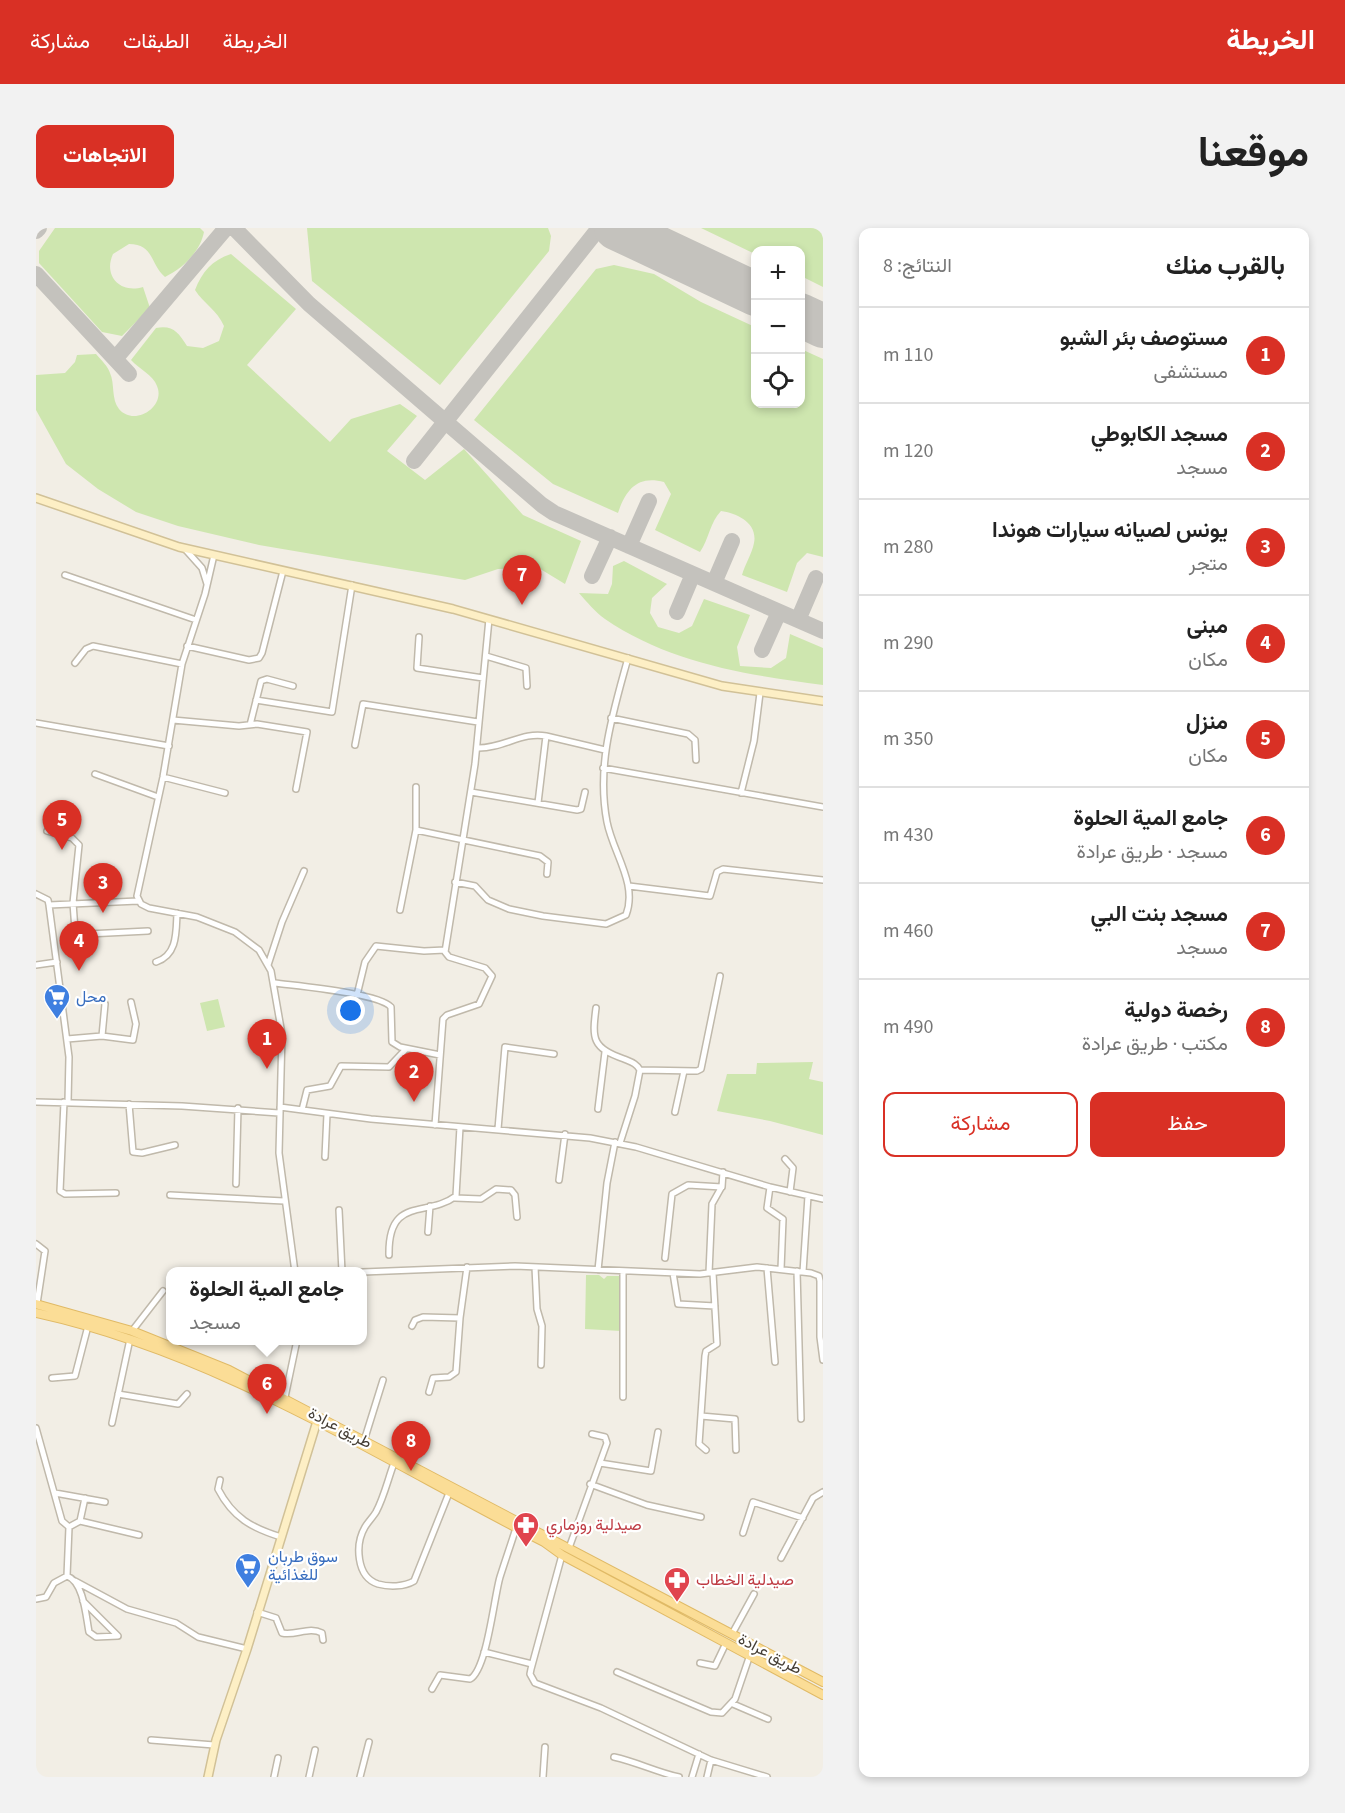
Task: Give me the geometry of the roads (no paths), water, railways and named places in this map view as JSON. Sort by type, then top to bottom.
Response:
[{"type":"main road","points":[[36,498],[184,548],[352,585],[489,619],[722,686],[823,701]]},
{"type":"main road","name":"طريق عرادة","points":[[36,1307],[88,1326],[131,1335]]},
{"type":"main road","name":"طريق عرادة","points":[[36,1307],[131,1335],[229,1370],[394,1463],[544,1542],[562,1555],[823,1695]]},
{"type":"main road","points":[[208,1777],[214,1746],[247,1649],[317,1420]]},
{"type":"main road","name":"طريق عرادة","points":[[317,1420],[364,1441],[753,1646],[822,1678]]},
{"type":"main road","points":[[764,1664],[769,1654]]},
{"type":"street","points":[[184,548],[202,568],[207,585]]},
{"type":"street","points":[[138,901],[139,879],[163,777],[182,664],[214,555]]},
{"type":"street","points":[[187,646],[249,660],[259,658],[283,570]]},
{"type":"street","points":[[65,575],[196,620]]},
{"type":"street","points":[[256,700],[332,712],[352,585]]},
{"type":"street","points":[[435,1125],[444,1017],[479,1004],[492,976],[485,968],[447,956],[446,950],[477,748],[489,619]]},
{"type":"street","points":[[419,637],[417,668],[483,678]]},
{"type":"street","points":[[75,663],[86,649],[93,646],[182,664]]},
{"type":"street","points":[[486,656],[526,668],[527,686]]},
{"type":"street","points":[[455,882],[476,886],[488,900],[509,909],[606,924],[626,915],[630,899],[628,886],[607,823],[603,768],[611,718],[628,658]]},
{"type":"street","points":[[250,725],[259,684],[264,679],[293,686]]},
{"type":"street","points":[[741,793],[754,741],[760,693]]},
{"type":"street","points":[[355,746],[363,704],[478,722]]},
{"type":"street","points":[[611,718],[688,734],[695,740],[696,759]]},
{"type":"street","points":[[173,720],[250,725],[307,732],[296,789]]},
{"type":"street","points":[[36,723],[169,746]]},
{"type":"street","points":[[477,748],[492,749],[533,733],[605,750]]},
{"type":"street","points":[[538,803],[546,736]]},
{"type":"street","points":[[603,768],[823,807]]},
{"type":"street","points":[[95,774],[159,797]]},
{"type":"street","points":[[163,777],[225,793]]},
{"type":"street","points":[[400,910],[417,830],[416,787]]},
{"type":"street","points":[[471,792],[580,809],[585,792]]},
{"type":"street","points":[[417,830],[544,858],[548,862],[547,874]]},
{"type":"street","points":[[47,831],[72,838],[79,845],[73,926],[81,933],[148,931]]},
{"type":"street","points":[[628,886],[710,896],[717,873],[723,869],[823,879]]},
{"type":"street","points":[[268,965],[282,922],[304,871]]},
{"type":"street","points":[[36,894],[48,900],[67,1039],[66,1102],[60,1191],[65,1194],[116,1193]]},
{"type":"street","points":[[49,905],[138,901],[149,908],[205,919],[235,932],[259,950],[275,983],[282,1034],[279,1110],[284,1201],[294,1267]]},
{"type":"street","points":[[156,962],[168,957],[172,949],[177,913]]},
{"type":"street","points":[[357,995],[367,958],[376,946],[424,951],[446,950]]},
{"type":"street","points":[[36,964],[57,962]]},
{"type":"street","points":[[640,1070],[697,1071],[702,1066],[720,976]]},
{"type":"street","points":[[275,983],[357,995],[389,1004],[391,1007],[390,1038],[396,1046],[440,1055]]},
{"type":"street","points":[[67,1039],[102,1036],[135,1039],[136,1018],[131,1002]]},
{"type":"street","points":[[102,1036],[105,1004]]},
{"type":"street","points":[[596,1008],[593,1035],[597,1044],[605,1052],[636,1064],[640,1070],[635,1095],[617,1143],[607,1183],[598,1270]]},
{"type":"street","points":[[498,1129],[504,1047],[554,1054]]},
{"type":"street","points":[[302,1110],[308,1090],[330,1086],[341,1066],[389,1067],[406,1049]]},
{"type":"street","points":[[598,1109],[605,1052]]},
{"type":"street","points":[[675,1112],[684,1071]]},
{"type":"street","points":[[36,1102],[302,1110],[435,1125],[565,1134],[617,1143],[770,1187],[823,1199]]},
{"type":"street","points":[[129,1104],[133,1152],[142,1153],[175,1145]]},
{"type":"street","points":[[236,1184],[238,1108]]},
{"type":"street","points":[[325,1157],[327,1114]]},
{"type":"street","points":[[455,1197],[460,1127]]},
{"type":"street","points":[[559,1180],[565,1134]]},
{"type":"street","points":[[785,1159],[793,1168],[790,1192]]},
{"type":"street","points":[[706,1450],[699,1444],[705,1356],[706,1351],[717,1344],[711,1273],[712,1204],[721,1188],[723,1172]]},
{"type":"street","points":[[665,1258],[672,1194],[688,1185],[721,1188]]},
{"type":"street","points":[[770,1187],[767,1208],[782,1217],[781,1269]]},
{"type":"street","points":[[389,1255],[393,1229],[402,1215],[413,1209],[455,1197],[481,1200],[496,1189],[511,1190],[514,1195],[517,1217]]},
{"type":"street","points":[[170,1195],[284,1201]]},
{"type":"street","points":[[801,1419],[800,1271],[808,1196]]},
{"type":"street","points":[[428,1232],[430,1206]]},
{"type":"street","points":[[339,1210],[342,1267]]},
{"type":"street","points":[[36,1244],[45,1251],[46,1258],[36,1307]]},
{"type":"street","points":[[367,1272],[467,1267],[536,1267],[673,1273],[711,1273],[767,1268],[800,1271],[819,1276],[820,1337],[823,1360]]},
{"type":"street","points":[[429,1392],[433,1378],[449,1377],[456,1372],[467,1267]]},
{"type":"street","points":[[536,1267],[536,1302],[542,1326],[541,1365]]},
{"type":"street","points":[[767,1268],[775,1362]]},
{"type":"street","points":[[623,1272],[623,1397]]},
{"type":"street","points":[[673,1273],[678,1304],[715,1306]]},
{"type":"street","points":[[112,1423],[131,1335],[163,1291]]},
{"type":"street","points":[[412,1326],[415,1320],[423,1317],[460,1318]]},
{"type":"street","points":[[52,1378],[75,1376],[88,1326]]},
{"type":"street","points":[[284,1402],[296,1345]]},
{"type":"street","points":[[364,1441],[383,1380]]},
{"type":"street","points":[[118,1394],[178,1404],[187,1394]]},
{"type":"street","points":[[701,1416],[735,1419],[736,1450]]},
{"type":"street","points":[[36,1428],[62,1521],[69,1527]]},
{"type":"street","points":[[600,1463],[651,1471],[658,1432]]},
{"type":"street","points":[[569,1548],[606,1440],[602,1436],[592,1434]]},
{"type":"street","points":[[394,1463],[376,1511],[365,1527],[361,1539],[361,1565],[372,1581],[393,1586],[408,1585],[414,1581],[449,1493]]},
{"type":"street","points":[[220,1480],[218,1490],[239,1518],[255,1529],[281,1537]]},
{"type":"street","points":[[590,1484],[647,1505],[701,1517]]},
{"type":"street","points":[[781,1558],[813,1498],[823,1492]]},
{"type":"street","points":[[55,1493],[105,1502]]},
{"type":"street","points":[[80,1521],[85,1497]]},
{"type":"street","points":[[743,1533],[753,1502],[803,1518]]},
{"type":"street","points":[[69,1527],[80,1521],[139,1535]]},
{"type":"street","points":[[68,1576],[69,1527]]},
{"type":"street","points":[[432,1689],[436,1678],[442,1674],[467,1679],[475,1676],[484,1652],[500,1577],[516,1528]]},
{"type":"street","points":[[562,1555],[530,1674],[539,1685],[601,1708],[711,1760],[768,1777]]},
{"type":"street","points":[[68,1576],[123,1607],[176,1623],[198,1637],[247,1649]]},
{"type":"street","points":[[36,1599],[46,1597],[54,1583],[68,1576]]},
{"type":"street","points":[[75,1581],[83,1601],[90,1635],[117,1636],[118,1633],[83,1601]]},
{"type":"street","points":[[732,1634],[754,1594]]},
{"type":"street","points":[[257,1612],[276,1618],[282,1633],[292,1635],[313,1630],[322,1633],[323,1640]]},
{"type":"street","points":[[700,1663],[715,1666],[726,1644]]},
{"type":"street","points":[[617,1672],[711,1712],[725,1713],[733,1704],[753,1646]]},
{"type":"street","points":[[484,1652],[532,1664]]},
{"type":"street","points":[[733,1704],[768,1719]]},
{"type":"street","points":[[151,1740],[214,1746]]},
{"type":"street","points":[[360,1777],[369,1742]]},
{"type":"street","points":[[543,1777],[545,1747]]},
{"type":"street","points":[[309,1777],[315,1750]]},
{"type":"street","points":[[692,1777],[699,1754]]},
{"type":"street","points":[[614,1757],[638,1762],[651,1774],[679,1777]]},
{"type":"street","points":[[274,1777],[278,1758]]},
{"type":"street","points":[[707,1777],[711,1760]]},
{"type":"place","name":"مسجد بنت البي","points":[[522,605]]},
{"type":"place","name":"منزل","points":[[62,850]]},
{"type":"place","name":"يونس لصيانه سيارات هوندا","points":[[103,913]]},
{"type":"place","name":"مبنى","points":[[79,971]]},
{"type":"place","name":"محل","points":[[57,1020]]},
{"type":"place","name":"مستوصف بئر الشبو","points":[[267,1069]]},
{"type":"place","name":"مسجد الكابوطي","points":[[414,1102]]},
{"type":"place","name":"جامع المية الحلوة","points":[[267,1414]]},
{"type":"place","name":"رخصة دولية","points":[[411,1471]]},
{"type":"place","name":"صيدلية روزماري","points":[[526,1548]]},
{"type":"place","name":"سوق طربان للغذائية","points":[[248,1589]]},
{"type":"place","name":"صيدلية الخطاب","points":[[677,1603]]}]
